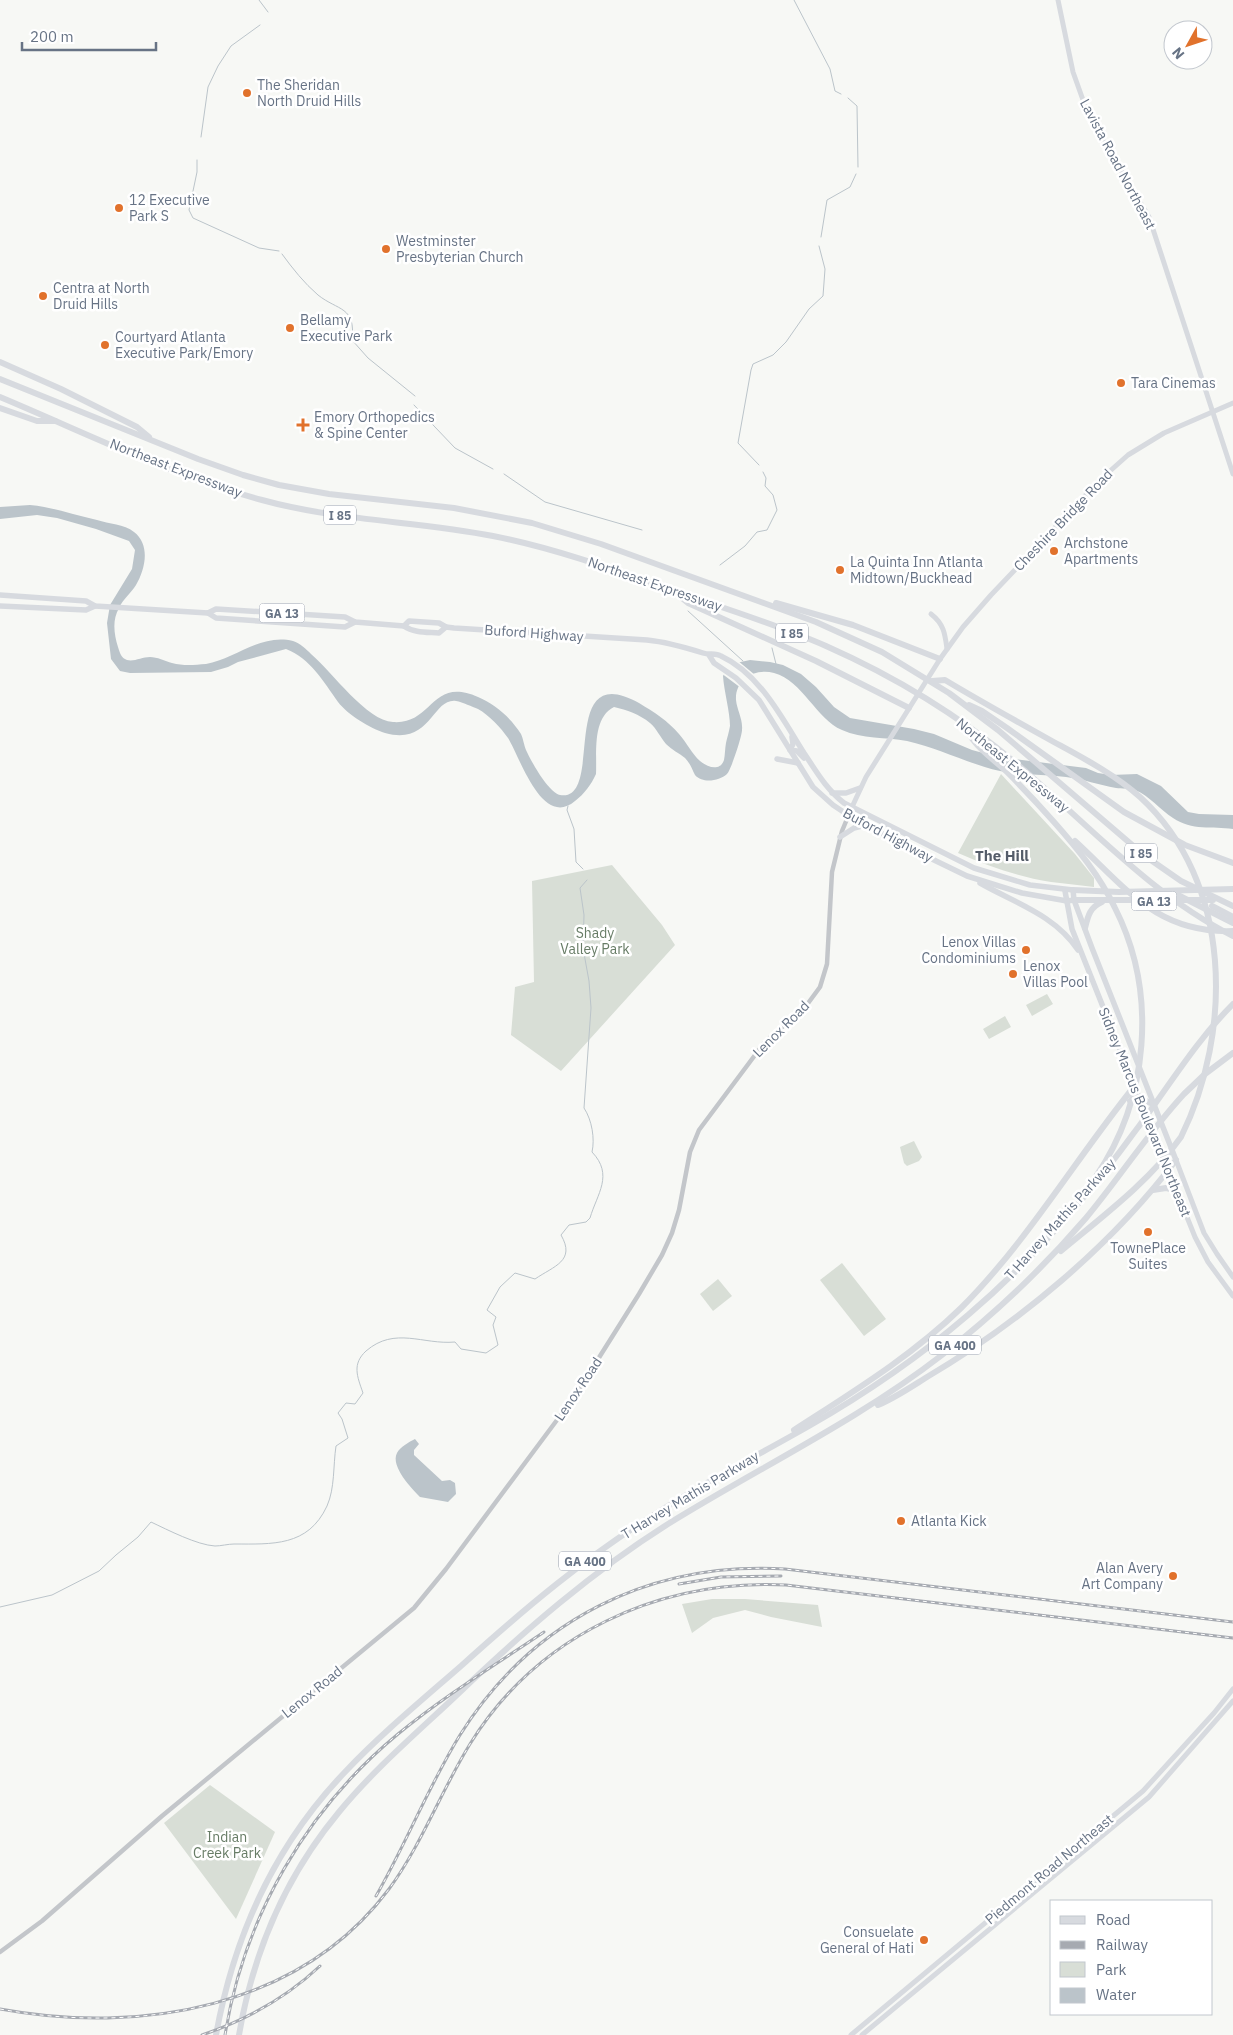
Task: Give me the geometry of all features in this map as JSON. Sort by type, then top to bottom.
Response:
[{"type":"highway","points":[[0,362],[61,389],[137,428],[154,441]]},
{"type":"highway","name":"Northeast Expressway","points":[[0,379],[198,459],[279,485],[329,494],[454,508],[532,523],[601,544],[756,599],[848,636],[917,673],[959,700],[1016,745],[1133,846],[1181,881],[1233,906]]},
{"type":"highway","name":"Northeast Expressway","points":[[0,397],[192,478],[265,501],[326,514],[417,524],[495,536],[589,561],[825,646],[908,687],[963,723],[1018,765],[1149,880],[1200,918],[1233,936]]},
{"type":"highway","points":[[0,408],[36,421],[58,421]]},
{"type":"highway","points":[[672,590],[688,603],[816,661],[908,710]]},
{"type":"highway","points":[[756,599],[791,606],[853,625],[940,660]]},
{"type":"highway","points":[[929,680],[944,680],[1094,764],[1139,796],[1163,819],[1192,860],[1211,898],[1222,939]]},
{"type":"highway","points":[[959,700],[982,711],[1124,812],[1185,845],[1233,863]]},
{"type":"highway","points":[[963,723],[974,741],[1007,772],[1054,822],[1106,873],[1141,903],[1170,919],[1202,929],[1233,931]]},
{"type":"highway","points":[[1054,822],[1095,873],[1120,919],[1136,966],[1142,1007],[1143,1027],[1139,1070],[1128,1114],[1106,1161],[1081,1200]]},
{"type":"highway","points":[[1149,880],[1233,923]]},
{"type":"highway","points":[[1181,881],[1195,896],[1233,917]]},
{"type":"highway","name":"GA 13","points":[[1073,890],[1119,892],[1233,889]]},
{"type":"highway","name":"GA 13","points":[[1074,900],[1233,900]]},
{"type":"highway","points":[[1085,928],[1092,909],[1106,901]]},
{"type":"highway","points":[[1226,1021],[1228,999]]},
{"type":"highway","name":"T Harvey Mathis Parkway","points":[[216,2035],[235,1954],[260,1894],[298,1830],[345,1772],[488,1641],[558,1582],[638,1524],[852,1400],[933,1343],[1008,1279],[1081,1200],[1169,1087],[1202,1039],[1233,1004]]},
{"type":"highway","points":[[1212,1077],[1220,1052]]},
{"type":"highway","name":"T Harvey Mathis Parkway","points":[[238,2035],[256,1961],[287,1889],[329,1824],[372,1776],[514,1641],[587,1580],[668,1525],[863,1412],[908,1381],[961,1340],[999,1308],[1039,1269],[1086,1217],[1175,1103],[1205,1074],[1233,1053]]},
{"type":"highway","points":[[1039,1269],[1151,1174],[1182,1136],[1195,1115],[1209,1085]]},
{"type":"highway","points":[[752,1458],[890,1365],[925,1339],[960,1309],[1013,1249],[1134,1087]]},
{"type":"highway","points":[[1120,1105],[1138,1098],[1153,1104]]},
{"type":"highway","points":[[863,1412],[886,1402],[944,1367],[999,1330],[1090,1255],[1153,1190],[1176,1160]]},
{"type":"highway","points":[[1153,1190],[1166,1188],[1176,1191]]},
{"type":"main road","name":"Lavista Road Northeast","points":[[1058,0],[1073,72],[1082,100],[1095,127],[1149,217],[1233,474]]},
{"type":"main road","name":"Cheshire Bridge Road","points":[[929,680],[947,649],[991,595],[1115,466],[1154,438],[1233,403]]},
{"type":"main road","name":"Buford Highway","points":[[0,595],[86,601],[96,606],[208,613],[216,618],[346,627],[355,622]]},
{"type":"main road","name":"Buford Highway","points":[[0,606],[86,610],[96,606]]},
{"type":"main road","name":"Buford Highway","points":[[208,613],[216,609],[345,617],[355,622],[404,626],[410,630],[439,633],[446,627]]},
{"type":"main road","points":[[930,614],[943,627],[947,649]]},
{"type":"main road","name":"Buford Highway","points":[[404,626],[409,621],[440,623],[446,627],[669,642],[709,655],[718,654],[745,672],[766,694],[817,775],[832,793],[852,807],[974,868],[1030,885],[1064,891],[1073,890]]},
{"type":"main road","name":"Buford Highway","points":[[709,655],[714,663],[742,683],[759,700],[813,787],[833,805],[848,815],[967,876],[1022,893],[1067,901],[1074,900]]},
{"type":"main road","name":"Lenox Road","points":[[852,807],[860,788],[886,744],[929,680]]},
{"type":"main road","points":[[791,734],[793,744],[790,750],[800,753],[817,775]]},
{"type":"main road","points":[[777,759],[798,762]]},
{"type":"main road","points":[[832,793],[846,793],[860,788]]},
{"type":"main road","points":[[840,837],[854,828],[866,824]]},
{"type":"main road","points":[[967,876],[1048,919],[1065,934],[1085,961]]},
{"type":"main road","name":"Sidney Marcus Boulevard Northeast","points":[[1073,890],[1074,900],[1204,1232],[1233,1277]]},
{"type":"main road","name":"Sidney Marcus Boulevard Northeast","points":[[1064,891],[1068,917],[1194,1237],[1208,1262],[1233,1296]]},
{"type":"main road","name":"Piedmont Road Northeast","points":[[851,2035],[1142,1793],[1214,1713],[1233,1689]]},
{"type":"main road","name":"Piedmont Road Northeast","points":[[862,2035],[1149,1797],[1233,1701]]},
{"type":"street","name":"Lenox Road","points":[[0,1952],[42,1920],[162,1816],[414,1608],[446,1569],[578,1391],[662,1255],[676,1222],[690,1152],[699,1130],[764,1043],[806,1006],[820,986],[827,964],[831,887],[840,837],[852,807]]},
{"type":"green space","points":[[1001,774],[1075,854],[1094,878],[1094,887],[1051,882],[1015,874],[958,853]]},
{"type":"green space","name":"Shady Valley Park","points":[[612,865],[662,925],[675,945],[561,1071],[511,1035],[515,987],[534,982],[532,881]]},
{"type":"green space","points":[[1047,994],[1053,1004],[1032,1016],[1026,1005]]},
{"type":"green space","points":[[1005,1016],[1011,1027],[989,1039],[983,1029]]},
{"type":"green space","points":[[914,1141],[922,1157],[919,1161],[907,1166],[904,1163],[900,1147]]},
{"type":"green space","points":[[842,1263],[886,1319],[864,1336],[820,1280]]},
{"type":"green space","points":[[718,1279],[732,1296],[713,1311],[700,1294]]},
{"type":"green space","points":[[712,1599],[745,1599],[818,1605],[822,1627],[745,1610],[713,1618],[692,1633],[682,1604]]},
{"type":"green space","name":"Indian Creek Park","points":[[210,1785],[275,1832],[236,1919],[164,1823]]},
{"type":"water","points":[[30,505],[55,509],[121,526],[130,529],[139,537],[143,544],[144,565],[136,585],[121,605],[115,622],[117,642],[123,658],[132,660],[150,657],[180,665],[206,664],[259,643],[281,639],[293,641],[303,646],[361,705],[383,720],[393,722],[406,721],[417,716],[441,696],[451,692],[462,692],[478,697],[502,712],[512,722],[521,734],[526,750],[540,776],[555,793],[560,795],[573,791],[580,778],[590,714],[598,699],[614,694],[639,703],[655,713],[675,729],[700,761],[713,767],[720,766],[724,760],[730,726],[723,676],[726,670],[736,663],[750,660],[783,665],[801,674],[834,707],[850,718],[934,734],[972,750],[998,757],[1086,768],[1098,773],[1111,775],[1137,774],[1161,786],[1188,812],[1233,815],[1233,829],[1187,825],[1168,815],[1145,796],[1133,789],[1116,788],[1066,777],[1000,771],[907,741],[850,733],[833,725],[824,718],[801,692],[784,677],[767,672],[753,674],[739,686],[736,700],[742,722],[742,733],[731,766],[724,776],[715,780],[702,780],[698,778],[687,760],[666,744],[650,723],[633,713],[614,707],[607,712],[599,727],[596,746],[596,774],[592,782],[575,801],[563,807],[552,806],[542,798],[534,787],[508,738],[498,726],[478,709],[462,702],[448,702],[421,728],[412,733],[400,735],[379,731],[353,716],[342,707],[322,679],[303,659],[286,649],[238,662],[211,672],[130,673],[120,671],[111,659],[107,623],[110,605],[132,569],[135,550],[129,541],[57,518],[37,515],[0,519],[0,507]]},
{"type":"water","points":[[415,1439],[419,1444],[414,1450],[414,1455],[442,1481],[450,1480],[455,1483],[456,1494],[448,1502],[420,1497],[399,1471],[396,1458],[398,1451]]},
{"type":"pier","points":[[737,660],[755,675],[744,682],[741,688],[721,673],[729,663]]},
{"type":"waterway","points":[[259,0],[268,12]]},
{"type":"waterway","points":[[794,0],[830,69],[835,91],[841,94]]},
{"type":"waterway","points":[[201,137],[208,87],[218,66],[231,46],[260,25]]},
{"type":"waterway","points":[[848,98],[857,106],[858,167]]},
{"type":"waterway","points":[[197,160],[197,172],[189,210],[193,218],[259,248],[279,251]]},
{"type":"waterway","points":[[821,237],[827,200],[850,187],[856,174]]},
{"type":"waterway","points":[[759,465],[738,443],[751,370],[753,364],[773,355],[786,342],[809,309],[823,296],[825,269],[819,246]]},
{"type":"waterway","points":[[282,254],[299,276],[318,295],[348,315],[353,329],[352,340],[368,358],[415,396]]},
{"type":"waterway","points":[[414,405],[455,448],[493,469]]},
{"type":"waterway","points":[[720,565],[745,546],[757,532],[767,530],[777,510],[773,495],[765,486],[766,478],[763,472]]},
{"type":"waterway","points":[[504,474],[545,502],[642,530]]},
{"type":"waterway","points":[[688,611],[743,661]]},
{"type":"waterway","points":[[772,648],[776,664]]},
{"type":"waterway","points":[[568,806],[567,810],[574,829],[576,862],[583,869]]},
{"type":"waterway","points":[[0,1607],[52,1595],[99,1571],[138,1537],[151,1522],[191,1540],[215,1546],[275,1543],[299,1536],[310,1529],[319,1519],[330,1499],[336,1446],[348,1438],[338,1413],[346,1403],[355,1404],[363,1393],[357,1366],[366,1351],[388,1339],[398,1338],[455,1342],[461,1349],[486,1353],[498,1345],[493,1325],[496,1317],[487,1310],[500,1287],[515,1273],[535,1279],[561,1262],[566,1251],[561,1235],[569,1225],[586,1222],[590,1218],[602,1185],[602,1169],[599,1160],[592,1152],[592,1130],[584,1108],[591,1008],[589,981],[583,948],[584,915],[580,888],[587,880]]},
{"type":"railway","points":[[376,1896],[448,1755],[489,1695],[522,1659],[559,1630],[599,1606],[642,1588],[687,1575],[735,1569],[785,1569],[1233,1622]]},
{"type":"railway","points":[[679,1584],[721,1577],[781,1576]]},
{"type":"railway","points":[[0,2009],[53,2016],[107,2018],[161,2014],[214,2003],[264,1986],[310,1962],[352,1929],[389,1889],[412,1854],[470,1744],[498,1705],[530,1672],[567,1644],[606,1621],[649,1604],[693,1592],[739,1586],[786,1585],[1233,1638]]},
{"type":"railway","points":[[225,2035],[234,1991],[247,1949],[264,1908],[284,1869],[308,1832],[335,1796],[365,1764],[415,1720],[544,1632]]},
{"type":"railway","points":[[202,2035],[265,2007],[307,1978],[320,1966]]},
{"type":"place","name":"The Sheridan North Druid Hills","points":[[247,93]]},
{"type":"place","name":"12 Executive Park S","points":[[119,208]]},
{"type":"place","name":"Westminster Presbyterian Church","points":[[386,249]]},
{"type":"place","name":"Centra at North Druid Hills","points":[[43,296]]},
{"type":"place","name":"Bellamy Executive Park","points":[[290,328]]},
{"type":"place","name":"Courtyard Atlanta Executive Park/Emory","points":[[105,345]]},
{"type":"place","name":"Tara Cinemas","points":[[1121,383]]},
{"type":"place","name":"Emory Orthopedics & Spine Center","points":[[303,425]]},
{"type":"place","name":"Archstone Apartments","points":[[1054,551]]},
{"type":"place","name":"La Quinta Inn Atlanta Midtown/Buckhead","points":[[840,570]]},
{"type":"place","name":"Lenox Villas Condominiums","points":[[1026,950]]},
{"type":"place","name":"Lenox Villas Pool","points":[[1013,974]]},
{"type":"place","name":"TownePlace Suites","points":[[1148,1232]]},
{"type":"place","name":"Atlanta Kick","points":[[901,1521]]},
{"type":"place","name":"Alan Avery Art Company","points":[[1173,1576]]},
{"type":"place","name":"Consuelate General of Hati","points":[[924,1940]]},
{"type":"district","name":"The Hill","points":[[1002,855]]}]
